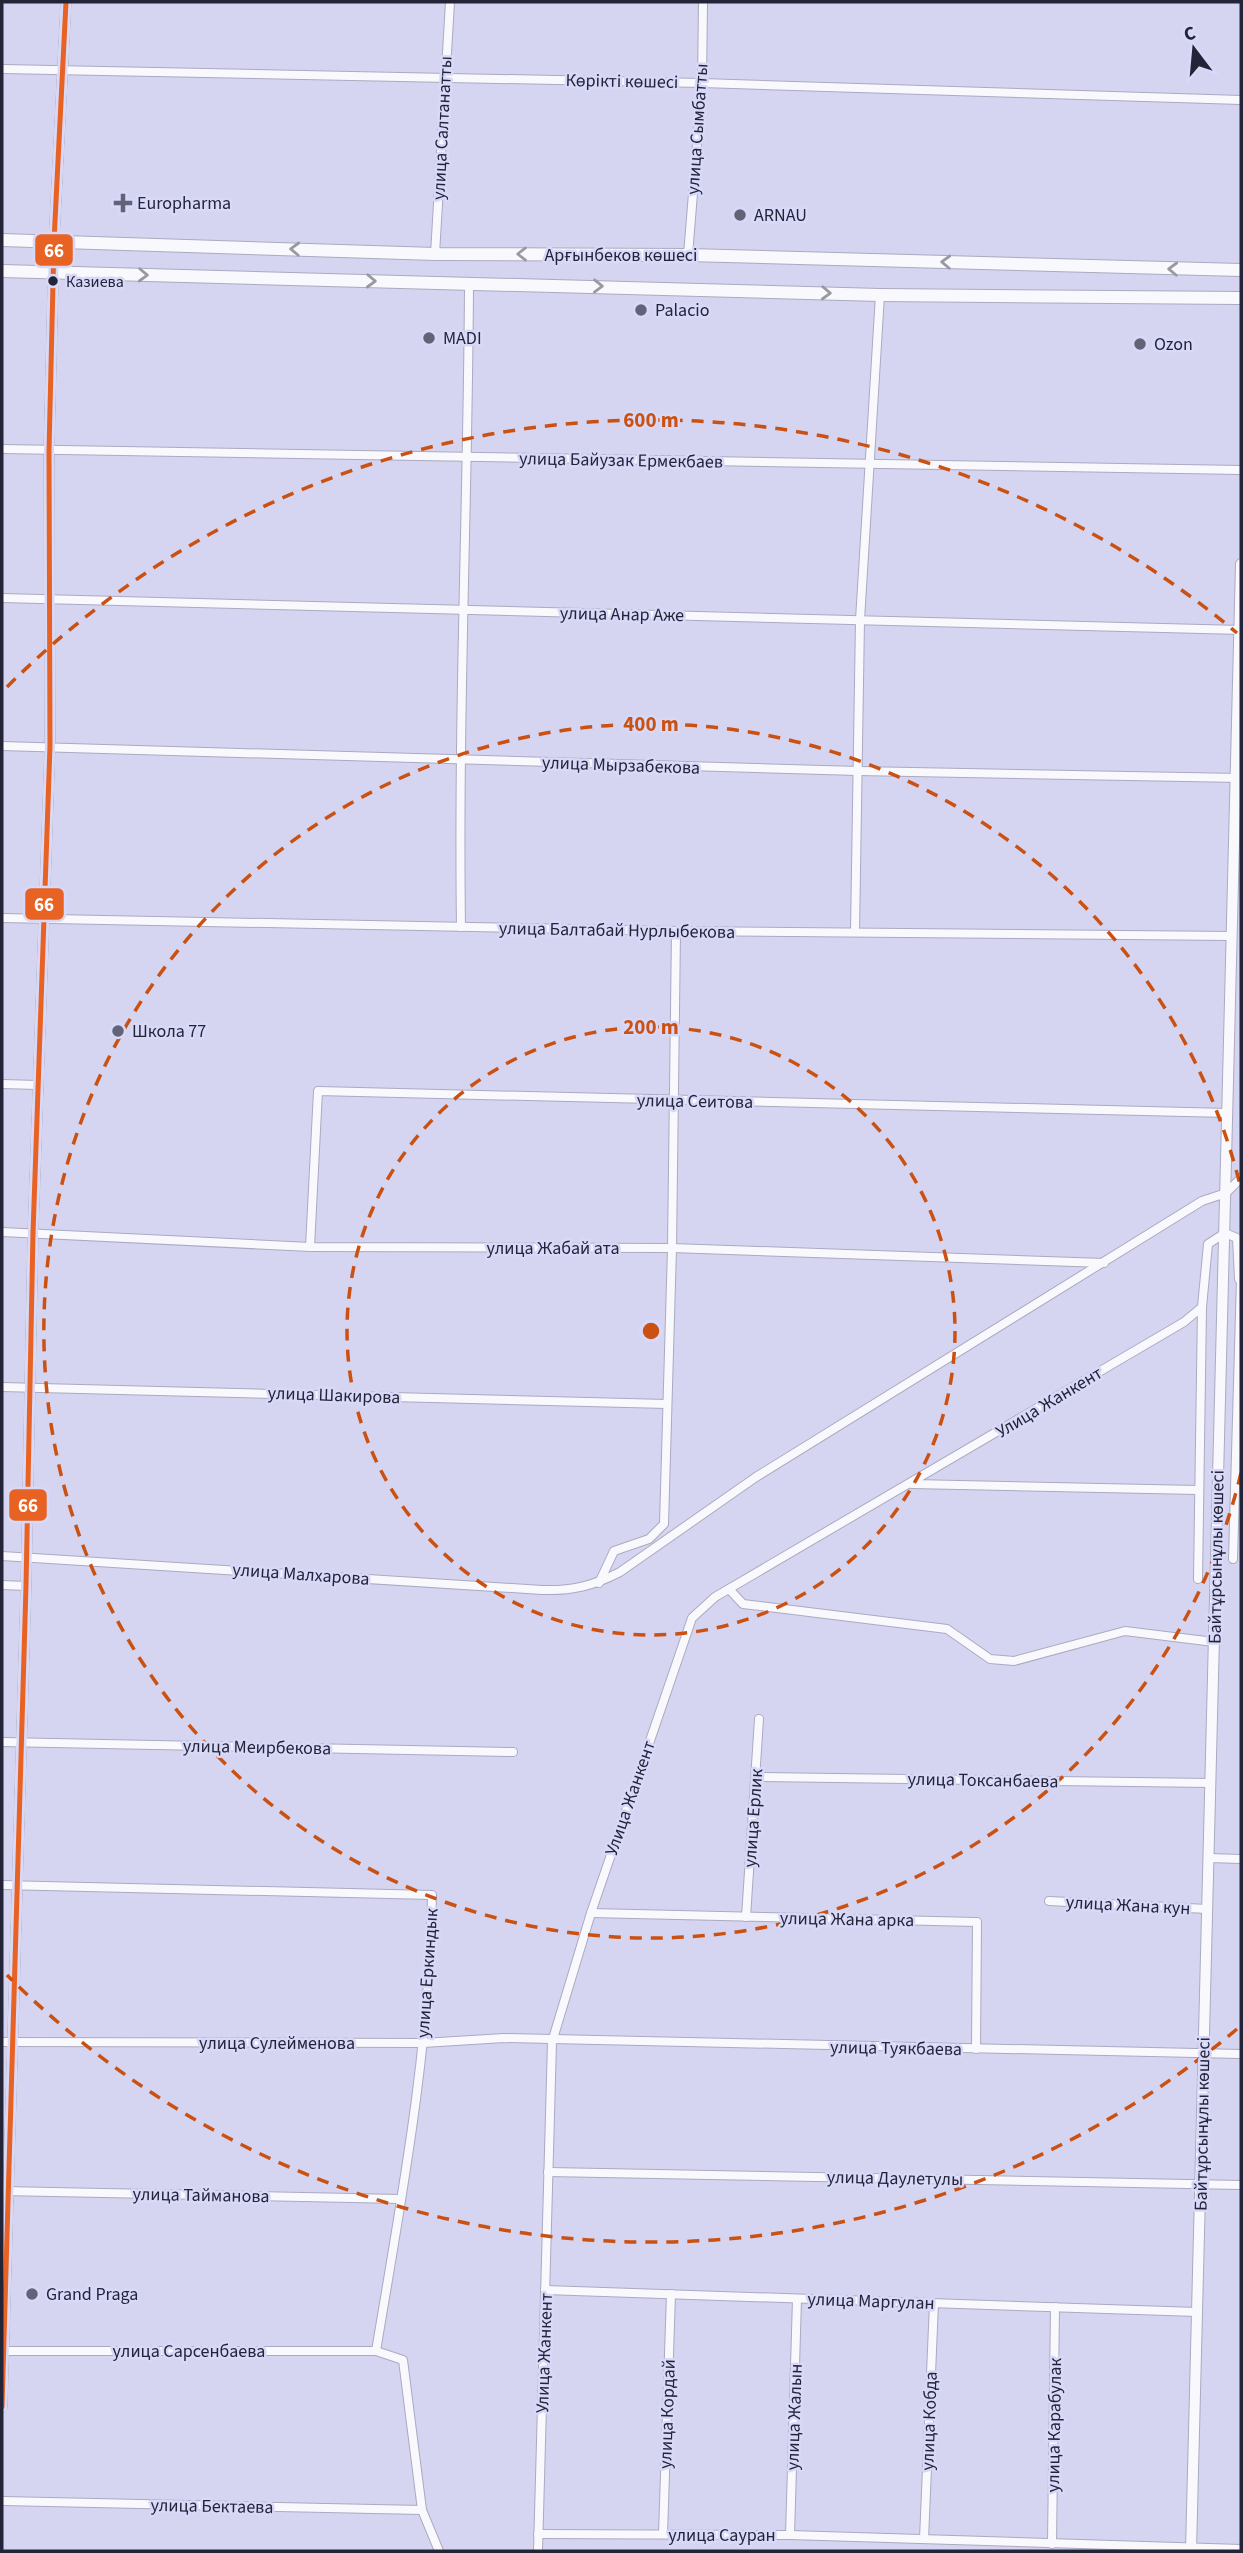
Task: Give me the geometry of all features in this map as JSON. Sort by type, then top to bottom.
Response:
[{"type":"main road","name":"Арғынбеков көшесі","points":[[2,240],[435,254],[688,255],[1241,270]]},
{"type":"main road","name":"Арғынбеков көшесі","points":[[2,271],[880,295],[1241,298]]},
{"type":"main road","name":"Байтұрсынұлы көшесі","points":[[1191,2550],[1227,1113],[1236,955],[1232,936],[1239,778],[1241,564]]},
{"type":"street","points":[[2,2407],[7,2042],[17,1886],[33,1233],[50,747],[49,451],[53,272],[66,2]]},
{"type":"street","name":"улица Салтанатты","points":[[435,254],[450,2]]},
{"type":"street","name":"улица Сымбатты","points":[[688,255],[702,83],[703,2]]},
{"type":"street","name":"Көрікті көшесі","points":[[2,69],[702,83],[1241,100]]},
{"type":"street","points":[[461,927],[458,760],[468,457],[469,284]]},
{"type":"street","points":[[855,932],[860,620],[880,295]]},
{"type":"street","name":"улица Байузак Ермекбаев","points":[[2,449],[869,466],[1241,470]]},
{"type":"street","name":"улица Анар Аже","points":[[2,598],[1240,630]]},
{"type":"street","name":"улица Мырзабекова","points":[[2,746],[858,771],[1239,778]]},
{"type":"street","name":"улица Балтабай Нурлыбекова","points":[[2,918],[676,931],[1232,936]]},
{"type":"street","points":[[599,1583],[614,1551],[649,1539],[664,1524],[672,1248],[676,931]]},
{"type":"street","points":[[2,1084],[38,1085]]},
{"type":"street","name":"улица Сеитова","points":[[310,1247],[318,1091],[1227,1113]]},
{"type":"street","name":"улица Малхарова","points":[[2,1556],[542,1590],[571,1591],[599,1583],[620,1572],[756,1477],[1202,1201],[1226,1192],[1241,1178]]},
{"type":"street","name":"улица Жабай ата","points":[[2,1232],[310,1247],[672,1248],[1104,1263]]},
{"type":"street","points":[[1198,1579],[1202,1307],[1208,1244],[1225,1233],[1237,1238],[1240,1278],[1233,1559]]},
{"type":"street","name":"Улица Жанкент","points":[[538,2551],[551,2042],[591,1913],[692,1618],[702,1607],[729,1589],[1184,1322],[1202,1307]]},
{"type":"street","name":"улица Шакирова","points":[[2,1387],[667,1404]]},
{"type":"street","points":[[912,1484],[1198,1490]]},
{"type":"street","points":[[2,1585],[26,1586]]},
{"type":"street","points":[[729,1589],[743,1604],[947,1629],[997,1662],[1014,1661],[1125,1631],[1214,1642]]},
{"type":"street","name":"улица Ерлик","points":[[746,1917],[759,1719]]},
{"type":"street","name":"улица Меирбекова","points":[[2,1742],[513,1752]]},
{"type":"street","name":"улица Токсанбаева","points":[[755,1777],[1211,1783]]},
{"type":"street","points":[[1209,1857],[1241,1859]]},
{"type":"street","name":"улица Еркиндык","points":[[2,1885],[432,1895],[431,1949],[423,2043],[376,2351]]},
{"type":"street","name":"улица Жана кун","points":[[1049,1901],[1208,1909]]},
{"type":"street","name":"улица Жана арка","points":[[591,1913],[977,1922],[976,2049]]},
{"type":"street","name":"улица Сулейменова","points":[[7,2042],[423,2043],[504,2038],[551,2042]]},
{"type":"street","name":"улица Туякбаева","points":[[551,2042],[1241,2054]]},
{"type":"street","name":"улица Даулетулы","points":[[548,2172],[1241,2185]]},
{"type":"street","name":"улица Тайманова","points":[[5,2191],[401,2199]]},
{"type":"street","name":"улица Маргулан","points":[[545,2290],[1197,2312]]},
{"type":"street","name":"улица Кордай","points":[[663,2534],[671,2294]]},
{"type":"street","name":"улица Жалын","points":[[790,2535],[797,2299]]},
{"type":"street","name":"улица Кобда","points":[[924,2539],[934,2303]]},
{"type":"street","name":"улица Карабулак","points":[[1052,2544],[1055,2307]]},
{"type":"street","name":"улица Сарсенбаева","points":[[3,2351],[376,2351]]},
{"type":"street","points":[[376,2351],[403,2360],[422,2510],[439,2551]]},
{"type":"street","name":"улица Бектаева","points":[[2,2501],[422,2510]]},
{"type":"street","name":"улица Сауран","points":[[538,2534],[790,2535],[1191,2550],[1241,2549]]},
{"type":"transit line","name":"66","points":[[2,2407],[26,1586],[33,1233],[50,746],[49,451],[54,241],[66,2]]},
{"type":"place","name":"Europharma","points":[[123,203]]},
{"type":"place","name":"ARNAU","points":[[740,215]]},
{"type":"place","name":"Казиева","points":[[53,281]]},
{"type":"place","name":"Palacio","points":[[641,310]]},
{"type":"place","name":"MADI","points":[[429,338]]},
{"type":"place","name":"Ozon","points":[[1140,344]]},
{"type":"place","name":"Школа 77","points":[[118,1031]]},
{"type":"place","name":"Grand Praga","points":[[32,2294]]}]
